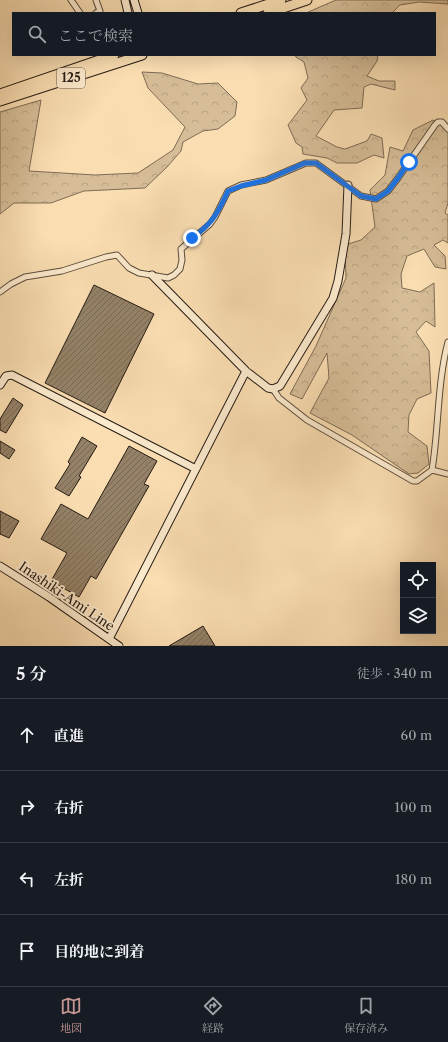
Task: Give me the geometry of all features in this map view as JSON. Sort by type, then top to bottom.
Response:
[{"type":"highway","points":[[244,12],[281,0]]},
{"type":"highway","points":[[271,12],[307,0]]},
{"type":"highway","name":"125","points":[[0,94],[111,56]]},
{"type":"highway","name":"125","points":[[0,101],[139,56]]},
{"type":"street","points":[[71,0],[79,12]]},
{"type":"street","points":[[96,0],[100,12]]},
{"type":"street","points":[[125,0],[128,12]]},
{"type":"street","points":[[134,0],[138,12]]},
{"type":"street","points":[[0,292],[11,284],[25,277],[62,271],[117,255],[129,268],[139,273],[168,278],[180,269],[182,260],[181,249],[210,224],[228,191],[266,180],[308,162],[316,163],[361,196],[376,199],[388,191],[438,122],[442,122],[448,129]]},
{"type":"street","points":[[152,275],[246,371],[268,388],[273,389],[280,386],[333,298],[338,281],[346,234],[348,186]]},
{"type":"street","points":[[273,389],[279,398],[307,420],[413,481],[417,481],[432,470],[442,373],[448,342]]},
{"type":"street","points":[[109,639],[246,371]]},
{"type":"street","points":[[0,385],[6,376],[12,375],[196,469]]},
{"type":"street","points":[[432,470],[448,474]]},
{"type":"street","name":"Inashiki-Ami Line","points":[[0,566],[49,597],[120,646]]},
{"type":"green space","points":[[336,0],[448,0],[448,4],[419,2],[400,5],[393,12],[308,12]]},
{"type":"green space","points":[[378,56],[377,61],[367,76],[379,81],[395,81],[395,90],[371,84],[364,87],[362,108],[334,110],[316,136],[337,147],[345,149],[367,141],[371,134],[382,138],[384,158],[374,155],[357,163],[337,163],[327,158],[303,154],[302,147],[296,143],[288,125],[307,100],[301,88],[308,78],[304,62],[296,57]]},
{"type":"green space","points":[[142,72],[162,73],[198,84],[218,83],[237,102],[235,116],[218,129],[203,131],[183,142],[181,151],[145,188],[84,191],[51,203],[14,203],[0,214],[0,112],[41,100],[29,171],[95,175],[138,173],[173,150],[185,127],[148,88]]},
{"type":"green space","points":[[433,120],[448,128],[448,203],[445,213],[448,215],[448,243],[443,240],[434,245],[445,256],[446,269],[435,267],[424,249],[407,256],[401,274],[402,288],[420,292],[434,283],[435,327],[426,321],[416,332],[429,351],[431,393],[417,399],[409,415],[408,432],[427,446],[429,464],[418,473],[409,474],[352,435],[310,413],[329,378],[327,353],[302,399],[290,394],[316,346],[346,278],[345,245],[361,240],[375,227],[370,190],[385,175],[390,147],[403,151],[413,130]]},
{"type":"building","points":[[94,285],[154,314],[105,413],[45,383]]},
{"type":"building","points":[[13,398],[23,405],[6,433],[0,430],[0,419]]},
{"type":"building","points":[[82,437],[97,446],[69,496],[55,488],[70,464],[68,462]]},
{"type":"building","points":[[0,441],[15,450],[9,459],[0,453]]},
{"type":"building","points":[[129,446],[157,461],[144,484],[149,486],[96,579],[91,576],[79,597],[51,581],[67,553],[41,539],[61,504],[88,519]]},
{"type":"building","points":[[0,511],[19,521],[9,538],[0,534]]},
{"type":"building","points":[[203,626],[215,646],[169,646]]},
{"type":"route","points":[[192,238],[210,224],[228,191],[266,180],[305,163],[316,163],[361,196],[376,199],[388,191],[409,162]]}]
